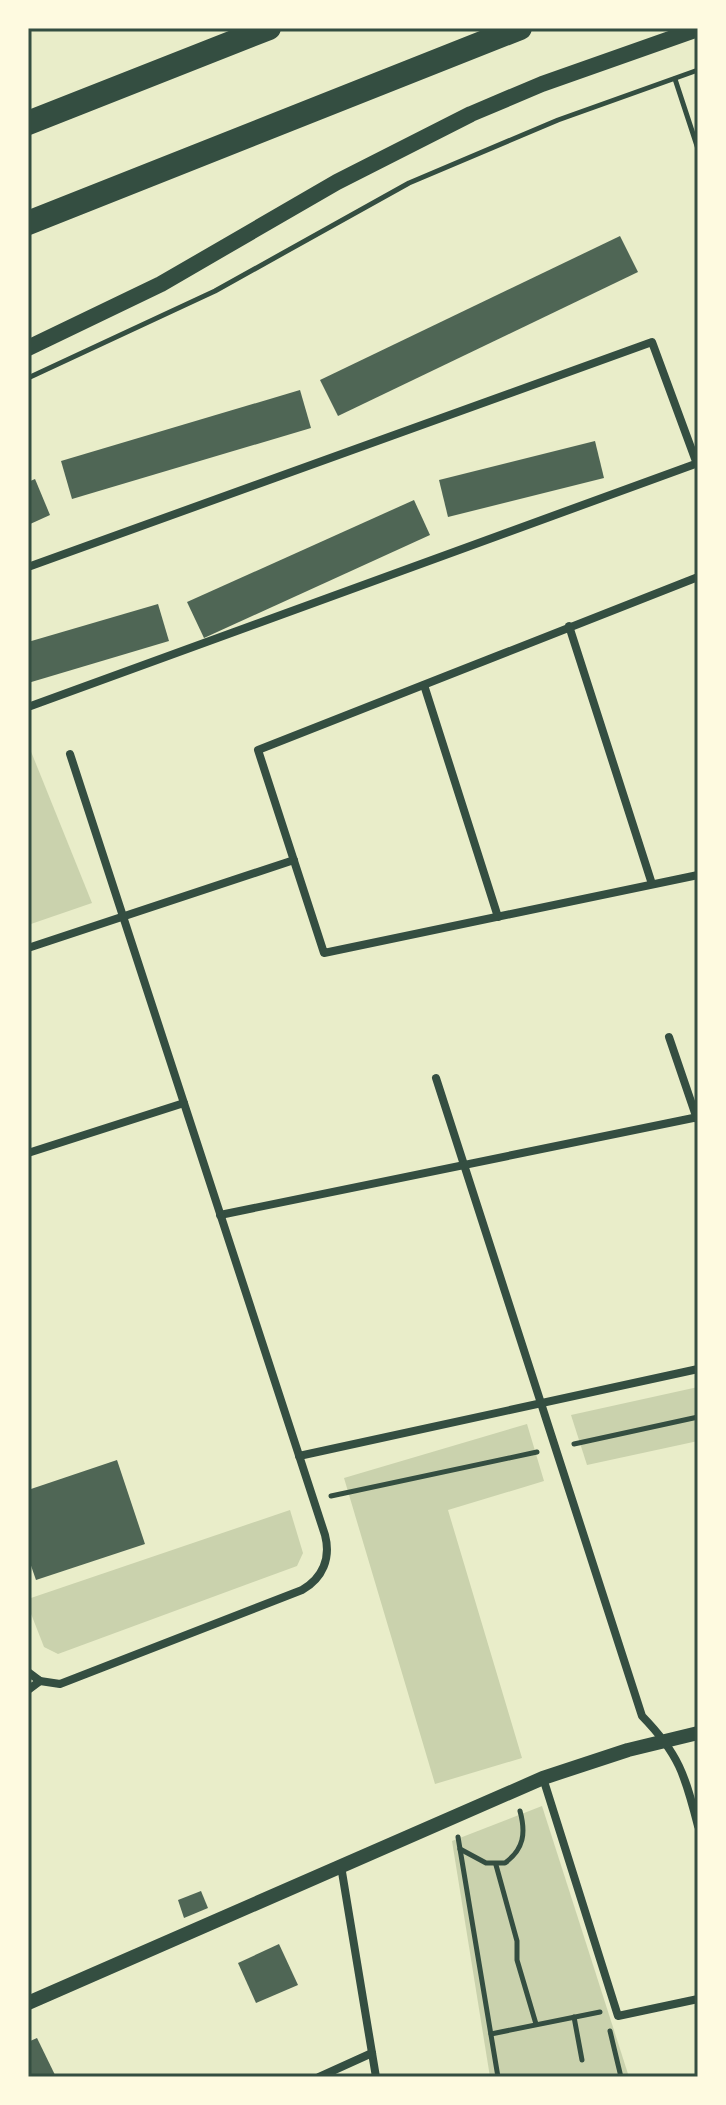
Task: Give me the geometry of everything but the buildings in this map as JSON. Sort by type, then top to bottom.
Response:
[{"type":"highway","points":[[28,123],[269,28]]},
{"type":"highway","points":[[28,223],[520,28]]},
{"type":"main road","points":[[28,348],[161,284],[337,182],[471,114],[542,84],[697,35]]},
{"type":"street","points":[[28,567],[652,342],[697,464],[28,707]]},
{"type":"street","points":[[698,577],[258,750],[324,953],[698,875]]},
{"type":"street","points":[[569,626],[652,884]]},
{"type":"street","points":[[424,685],[498,917]]},
{"type":"street","points":[[28,1672],[40,1681],[60,1684],[302,1590],[312,1585],[324,1567],[328,1545],[70,754]]},
{"type":"street","points":[[28,948],[294,860]]},
{"type":"street","points":[[220,1215],[698,1119],[669,1037]]},
{"type":"street","points":[[436,1078],[642,1716],[666,1740],[685,1776],[698,1826]]},
{"type":"street","points":[[28,1153],[184,1103]]},
{"type":"street","points":[[299,1456],[698,1369]]},
{"type":"street","points":[[28,1690],[40,1681]]},
{"type":"street","points":[[28,2003],[543,1778],[628,1750],[698,1733]]},
{"type":"street","points":[[543,1778],[618,2016],[698,1999]]},
{"type":"street","points":[[341,1866],[376,2077]]},
{"type":"street","points":[[319,2077],[372,2053]]},
{"type":"path","points":[[28,378],[215,291],[409,183],[558,120],[698,70]]},
{"type":"path","points":[[675,79],[698,149]]},
{"type":"path","points":[[313,1500],[698,1417]]},
{"type":"path","points":[[508,1816],[549,1800]]},
{"type":"path","points":[[459,1849],[475,1859],[496,1865],[505,1863],[521,1845],[524,1834],[520,1811]]},
{"type":"path","points":[[470,1830],[457,1835],[498,2077]]},
{"type":"path","points":[[496,1865],[517,1941],[517,1960],[536,2024]]},
{"type":"path","points":[[491,2034],[605,2011]]},
{"type":"path","points":[[574,2017],[582,2060]]},
{"type":"path","points":[[608,2024],[621,2077]]},
{"type":"green space","points":[[28,750],[92,903],[28,925]]},
{"type":"green space","points":[[698,1387],[698,1441],[587,1465],[571,1415]]},
{"type":"green space","points":[[527,1424],[544,1481],[448,1510],[522,1758],[435,1784],[344,1478]]},
{"type":"green space","points":[[290,1510],[303,1553],[297,1566],[58,1654],[44,1647],[28,1599]]},
{"type":"green space","points":[[542,1806],[629,2077],[490,2077],[452,1841]]}]
